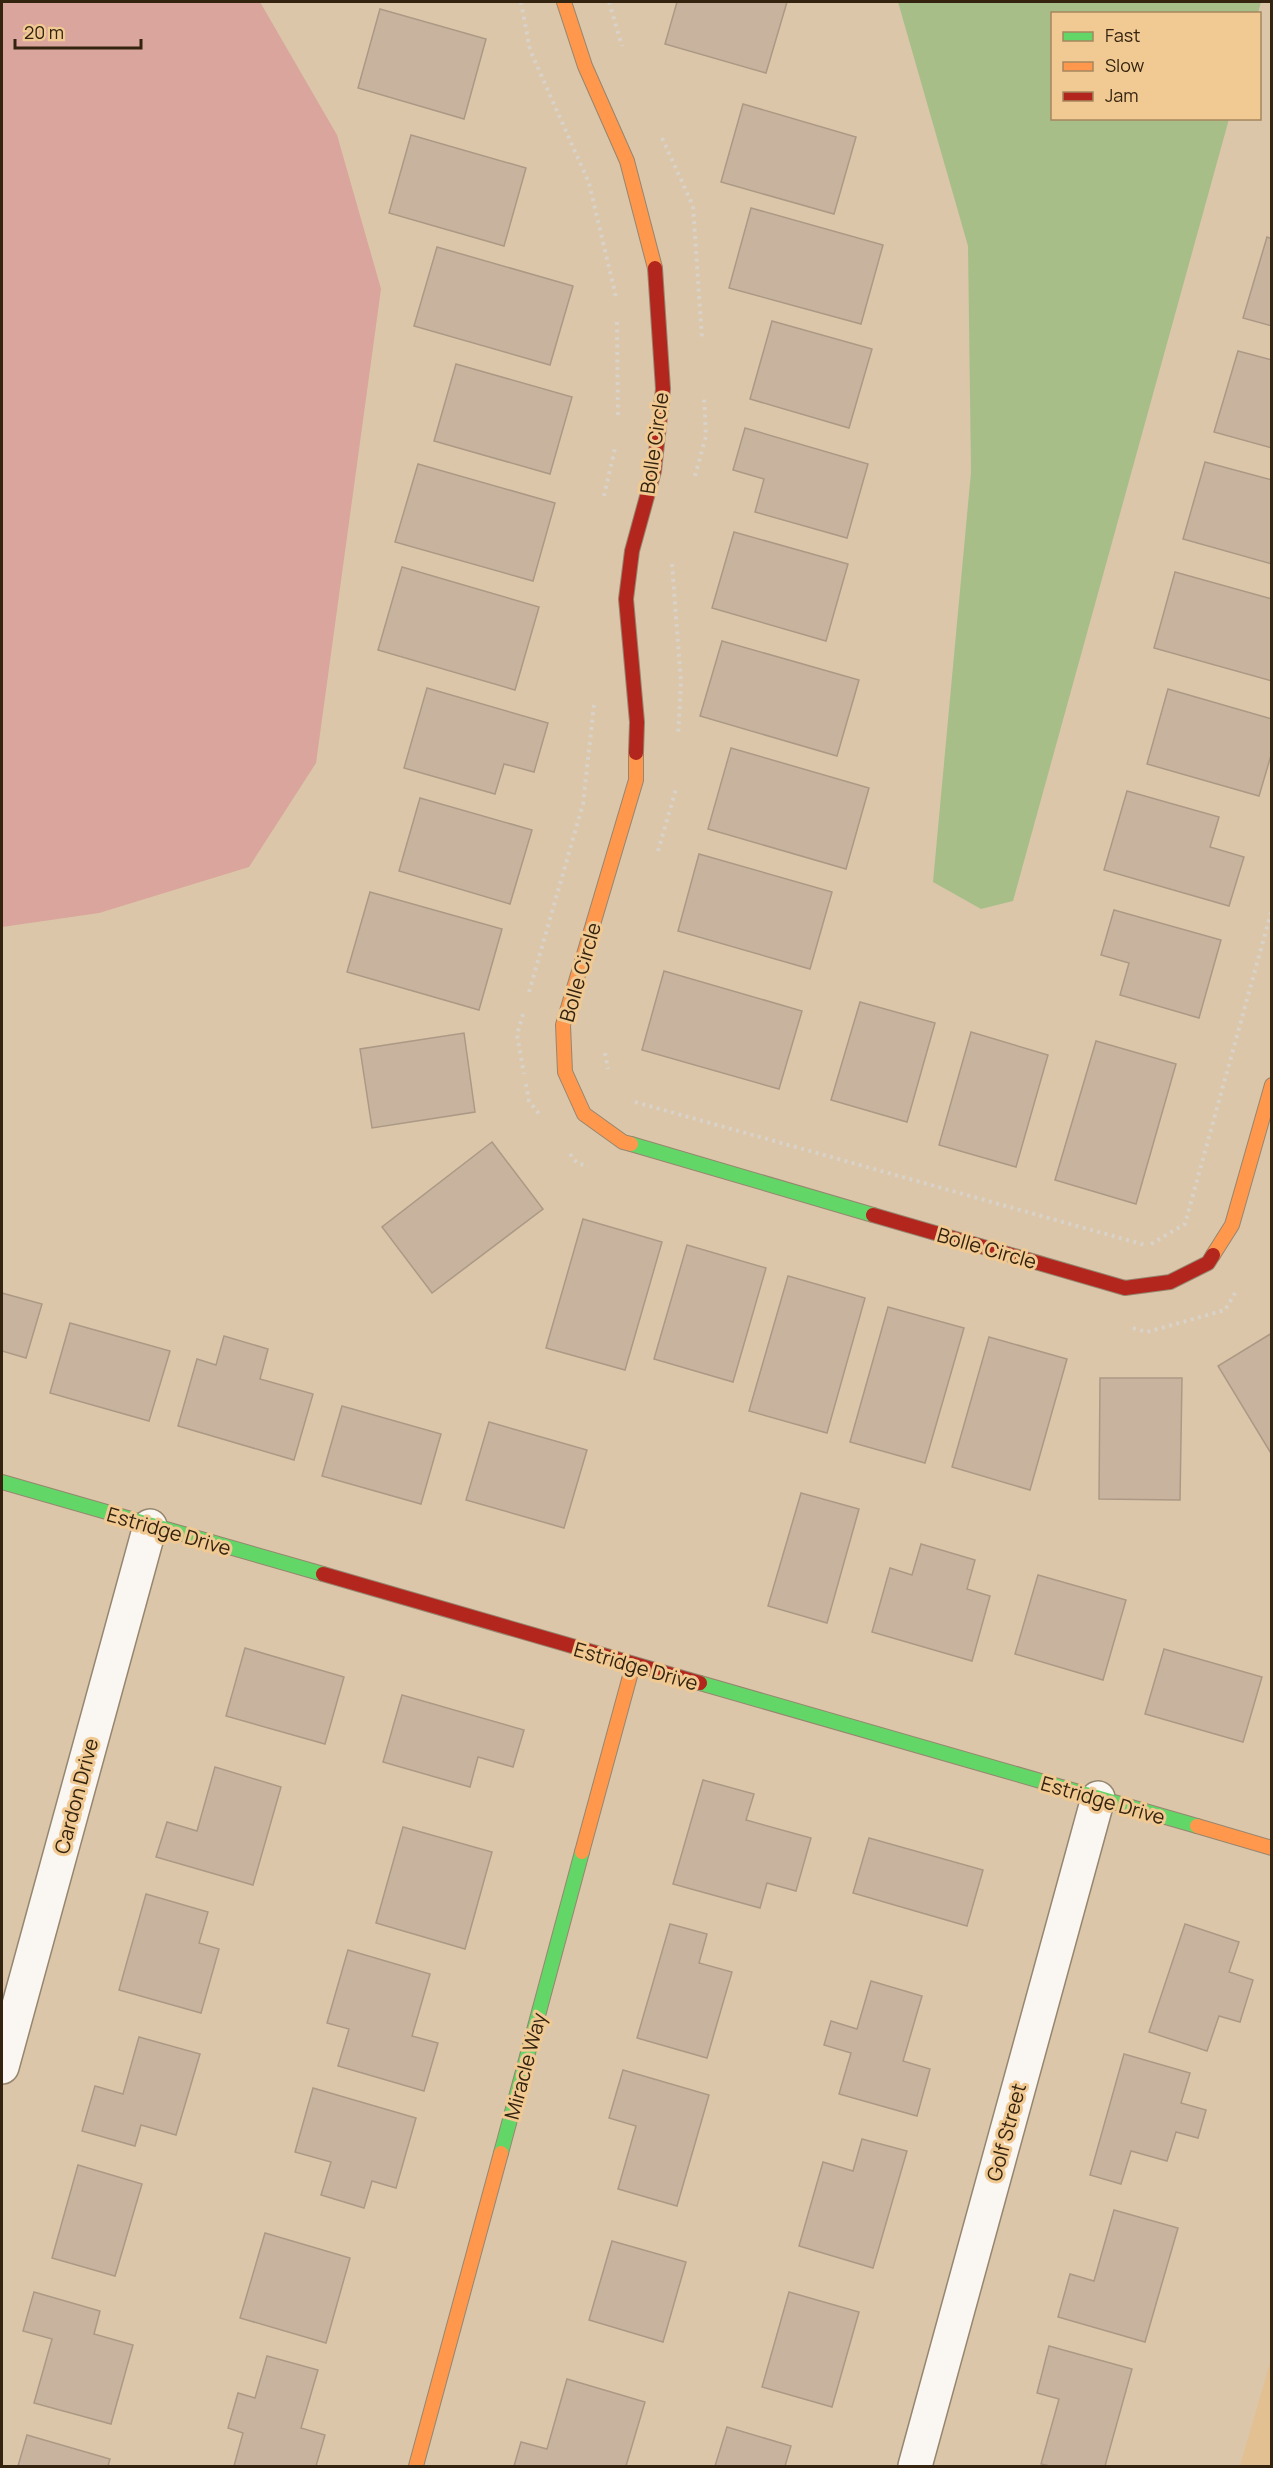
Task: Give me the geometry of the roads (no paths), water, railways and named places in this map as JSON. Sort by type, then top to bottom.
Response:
[{"type":"street","name":"Bolle Circle","points":[[564,2],[585,66],[627,161],[655,264],[663,389],[654,471],[633,551],[626,599],[637,722],[636,780],[563,1025],[565,1072],[584,1114],[623,1142],[1125,1288],[1170,1282],[1208,1263],[1232,1225],[1272,1085]]},
{"type":"street","name":"Estridge Drive","points":[[2,1482],[1272,1848]]},
{"type":"street","name":"Cardon Drive","points":[[2,2067],[150,1526]]},
{"type":"street","name":"Miracle Way","points":[[416,2466],[633,1665]]},
{"type":"street","name":"Golf Street","points":[[915,2466],[1098,1798]]}]
